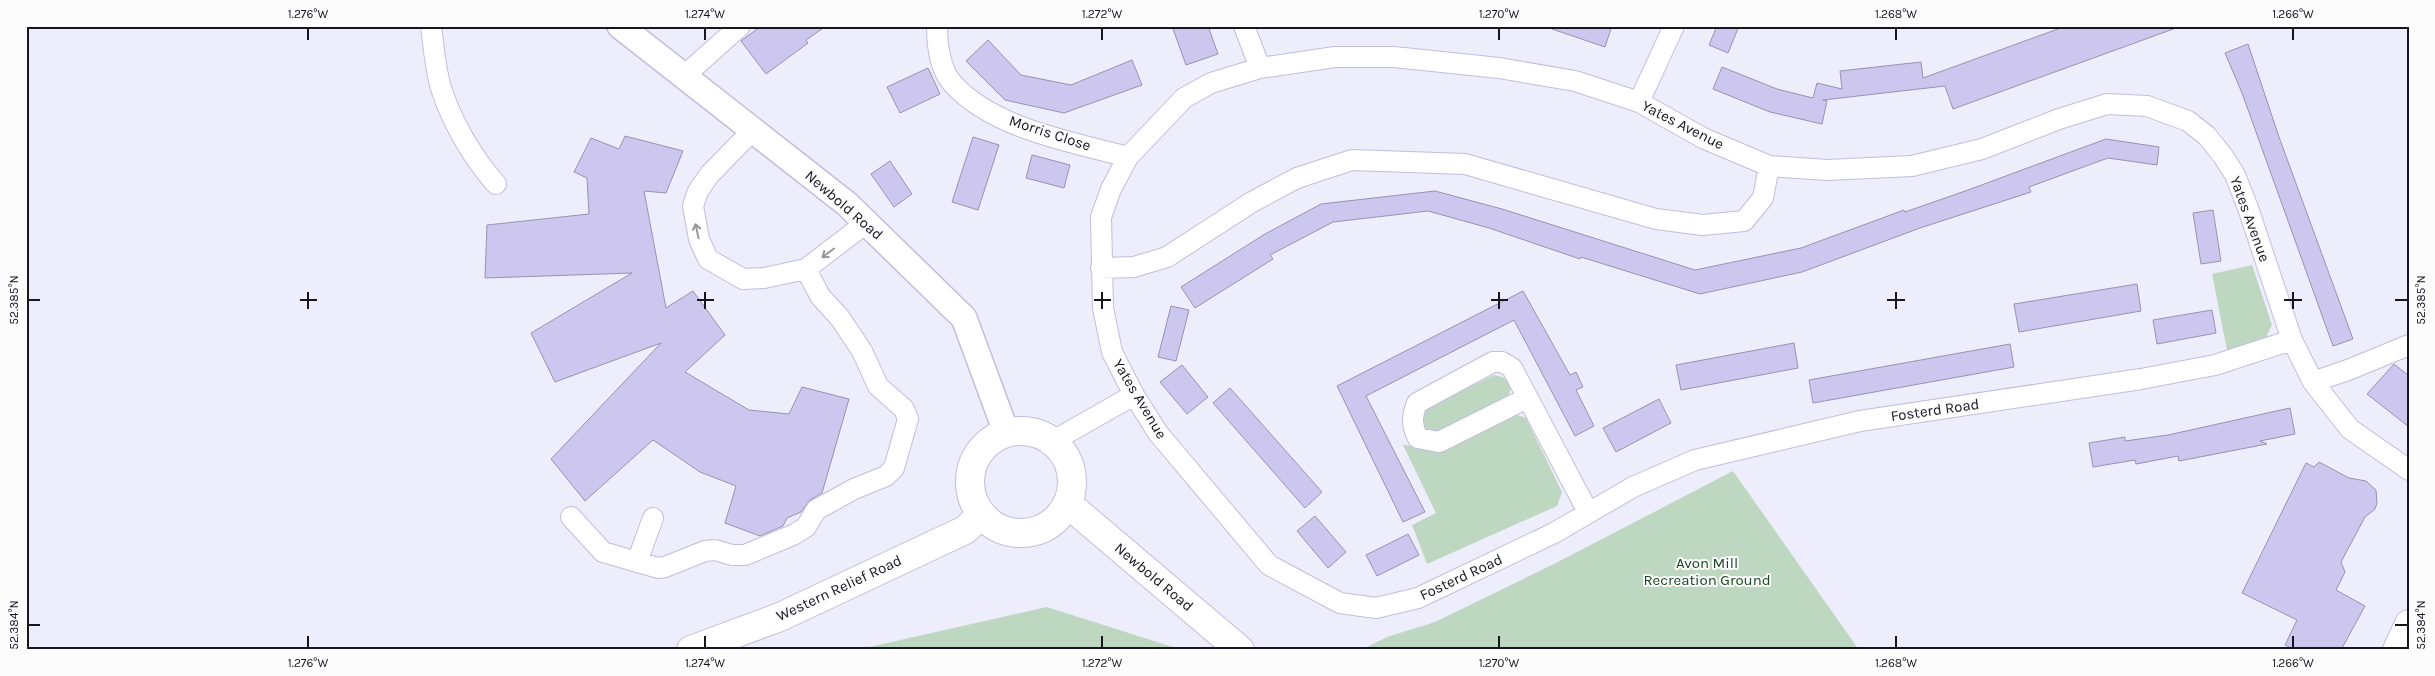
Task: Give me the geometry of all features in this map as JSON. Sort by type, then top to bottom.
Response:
[{"type":"highway","points":[[1022,430],[1038,433],[1053,441],[1065,454],[1072,470],[1073,487],[1068,504],[1058,518],[1044,528],[1028,533],[1010,533],[994,526],[981,515],[971,492],[972,467],[979,452],[991,440],[1006,432],[1022,430]]},
{"type":"highway","name":"Newbold Road","points":[[1068,504],[1240,650]]},
{"type":"highway","name":"Western Relief Road","points":[[691,650],[780,617],[966,530],[981,515]]},
{"type":"highway","points":[[2397,650],[2409,624]]},
{"type":"main road","name":"Newbold Road","points":[[620,26],[847,204],[964,318],[1006,432]]},
{"type":"street","points":[[431,26],[442,91],[470,147],[496,184]]},
{"type":"street","points":[[684,76],[740,26]]},
{"type":"street","name":"Morris Close","points":[[937,26],[937,49],[952,83],[981,108],[1035,132],[1128,157]]},
{"type":"street","points":[[1244,26],[1260,68]]},
{"type":"street","points":[[1639,102],[1674,26]]},
{"type":"street","name":"Yates Avenue","points":[[1194,476],[1158,433],[1134,395],[1112,352],[1104,308],[1101,268],[1101,217],[1111,189],[1128,157],[1184,98],[1211,83],[1260,68],[1335,57],[1394,57],[1499,68],[1576,81],[1639,102],[1703,138],[1769,166],[1827,170],[1912,166],[1982,149],[2059,119],[2107,104],[2147,106],[2188,121],[2207,136],[2235,174],[2292,340],[2313,382],[2350,429],[2408,471]]},
{"type":"street","points":[[753,130],[710,174],[698,191],[693,206],[698,239],[708,259],[743,279],[764,278],[806,269],[866,222]]},
{"type":"street","points":[[1101,268],[1134,267],[1167,257],[1252,202],[1297,178],[1352,160],[1465,164],[1656,219],[1703,225],[1744,221],[1763,198],[1769,166]]},
{"type":"street","points":[[571,517],[603,552],[658,568],[705,551],[715,550],[732,555],[745,555],[806,528],[816,510],[854,489],[886,476],[894,468],[908,419],[904,409],[878,386],[862,351],[840,318],[820,296],[806,269]]},
{"type":"street","name":"Fosterd Road","points":[[1194,476],[1269,565],[1340,603],[1376,608],[1418,598],[1554,533],[1633,487],[1695,460],[1860,421],[2141,379],[2215,365],[2292,340]]},
{"type":"street","points":[[2313,382],[2409,345]]},
{"type":"street","points":[[1527,398],[1439,442],[1418,438],[1414,430],[1412,418],[1417,403],[1493,362],[1502,362],[1512,368],[1588,512]]},
{"type":"street","points":[[1053,441],[1134,395]]},
{"type":"street","points":[[637,562],[653,518]]},
{"type":"green space","points":[[2252,265],[2272,325],[2266,337],[2227,350],[2212,274]]},
{"type":"green space","points":[[1494,375],[1503,377],[1511,386],[1509,396],[1435,433],[1425,430],[1420,424],[1424,410]]},
{"type":"green space","points":[[1512,413],[1526,418],[1562,492],[1557,506],[1427,564],[1412,525],[1436,513],[1403,445],[1444,449]]},
{"type":"green space","name":"Avon Mill Recreation Ground","points":[[1733,471],[1859,650],[1361,650],[1387,637],[1435,622],[1554,564]]},
{"type":"green space","points":[[1047,607],[1182,650],[856,650]]},
{"type":"building","points":[[761,26],[826,26],[806,40],[808,43],[766,74],[741,41]]},
{"type":"building","points":[[1172,26],[1208,26],[1218,54],[1186,65]]},
{"type":"building","points":[[1553,26],[1612,26],[1605,47],[1552,29]]},
{"type":"building","points":[[1717,26],[1739,26],[1728,53],[1709,45]]},
{"type":"building","points":[[2066,26],[2176,26],[2176,28],[1953,109],[1945,86],[1823,100],[1827,101],[1822,124],[1770,112],[1713,89],[1722,67],[1777,89],[1813,98],[1817,83],[1842,89],[1840,71],[1921,62],[1923,78]]},
{"type":"building","points":[[988,40],[1021,75],[1071,85],[1132,60],[1142,85],[1064,113],[1005,100],[966,61]]},
{"type":"building","points":[[2248,44],[2279,137],[2353,339],[2333,346],[2242,93],[2225,53]]},
{"type":"building","points":[[928,68],[940,94],[900,113],[887,87]]},
{"type":"building","points":[[625,136],[683,151],[666,193],[644,191],[666,308],[693,291],[725,335],[685,372],[749,410],[789,414],[802,387],[849,399],[822,493],[810,500],[801,512],[787,518],[783,526],[760,536],[725,523],[736,486],[700,472],[653,440],[585,501],[551,459],[661,343],[555,382],[531,333],[632,273],[485,278],[487,225],[589,214],[587,178],[574,172],[591,138],[619,149]]},
{"type":"building","points":[[973,137],[999,145],[978,210],[952,202]]},
{"type":"building","points":[[2106,139],[2159,147],[2157,165],[2108,158],[2029,187],[2031,192],[1920,228],[1802,272],[1700,294],[1581,257],[1580,259],[1489,228],[1428,211],[1333,222],[1270,255],[1273,259],[1195,308],[1181,287],[1265,234],[1321,204],[1435,191],[1502,209],[1695,270],[1801,248],[1904,210],[1905,212],[1968,190]]},
{"type":"building","points":[[1032,155],[1070,165],[1064,188],[1026,178]]},
{"type":"building","points":[[890,161],[912,194],[894,207],[871,174]]},
{"type":"building","points":[[2213,210],[2221,261],[2201,264],[2193,213]]},
{"type":"building","points":[[2137,284],[2141,311],[2019,332],[2014,304]]},
{"type":"building","points":[[1523,291],[1570,375],[1576,372],[1583,387],[1576,390],[1594,426],[1575,436],[1514,320],[1366,396],[1425,512],[1403,522],[1337,386]]},
{"type":"building","points":[[1171,306],[1189,310],[1176,361],[1158,357]]},
{"type":"building","points":[[2212,310],[2216,333],[2157,344],[2153,320]]},
{"type":"building","points":[[1794,343],[1798,368],[1681,390],[1676,365]]},
{"type":"building","points":[[2010,344],[2014,367],[1813,403],[1809,380]]},
{"type":"building","points":[[2394,364],[2409,376],[2409,427],[2367,394]]},
{"type":"building","points":[[1182,365],[1208,397],[1187,414],[1160,382]]},
{"type":"building","points":[[1230,388],[1322,492],[1305,508],[1213,403]]},
{"type":"building","points":[[1659,399],[1671,423],[1616,452],[1603,428]]},
{"type":"building","points":[[2290,408],[2295,434],[2260,441],[2267,444],[2179,461],[2178,456],[2136,464],[2135,460],[2093,467],[2089,443],[2125,437],[2125,441],[2168,435]]},
{"type":"building","points":[[2319,462],[2349,478],[2366,481],[2376,490],[2377,503],[2375,509],[2365,517],[2341,562],[2345,572],[2336,590],[2365,606],[2341,650],[2295,650],[2285,645],[2297,620],[2242,593],[2306,463],[2314,467]]},
{"type":"building","points":[[1315,516],[1346,552],[1328,568],[1297,531]]},
{"type":"building","points":[[1408,534],[1419,555],[1377,576],[1366,555]]}]
